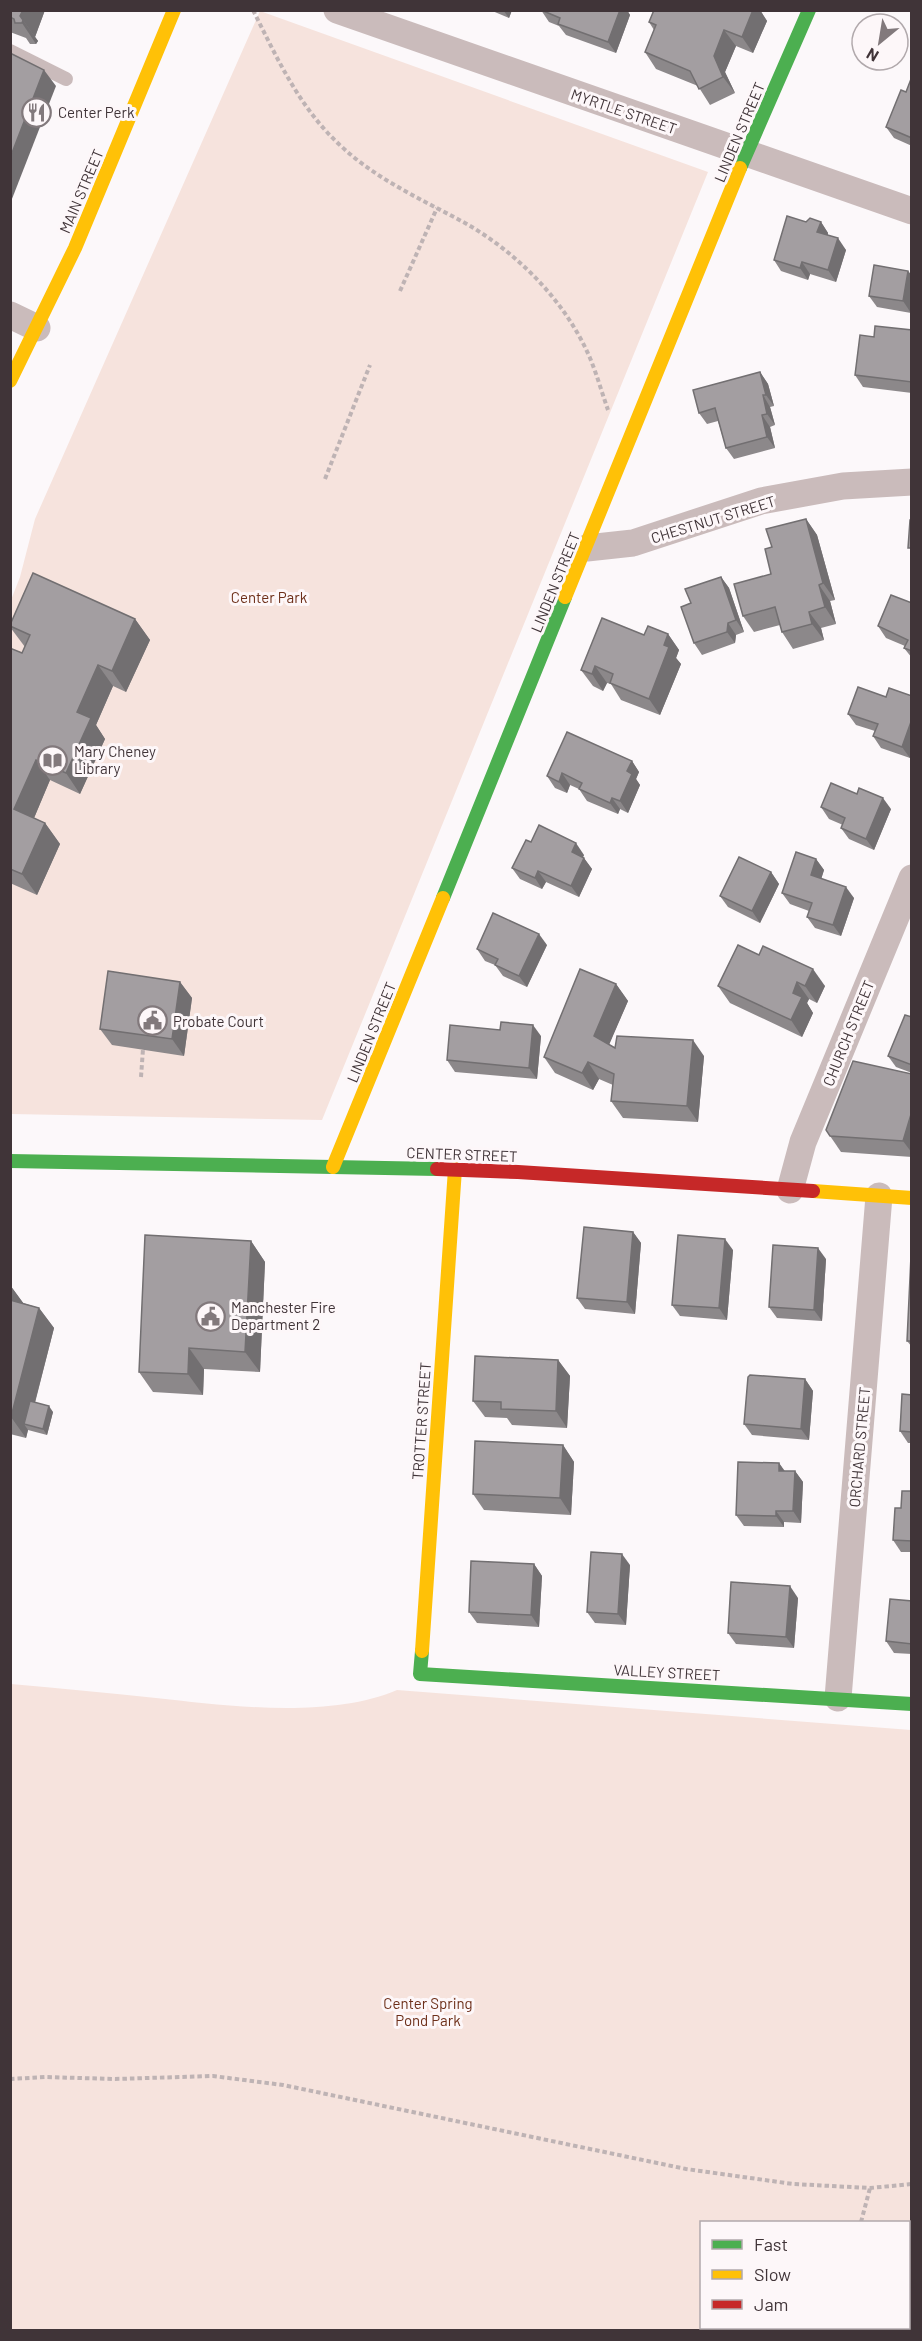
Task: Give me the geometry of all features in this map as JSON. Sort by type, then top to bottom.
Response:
[{"type":"street","name":"MAIN STREET","points":[[10,381],[75,248],[174,10]]},
{"type":"street","name":"MYRTLE STREET","points":[[337,10],[912,211]]},
{"type":"street","name":"LINDEN STREET","points":[[333,1167],[746,154],[809,10]]},
{"type":"street","points":[[10,315],[37,328]]},
{"type":"street","name":"CHESTNUT STREET","points":[[587,548],[633,543],[761,501],[843,486],[912,482]]},
{"type":"street","name":"CHURCH STREET","points":[[790,1190],[803,1142],[912,878]]},
{"type":"street","name":"CENTER STREET","points":[[10,1161],[455,1169],[912,1198]]},
{"type":"street","name":"TROTTER STREET","points":[[420,1674],[455,1169]]},
{"type":"street","name":"ORCHARD STREET","points":[[838,1698],[879,1196]]},
{"type":"street","name":"VALLEY STREET","points":[[420,1674],[912,1704]]},
{"type":"lane","points":[[10,51],[66,79]]},
{"type":"path","points":[[254,10],[290,84],[335,140],[377,175],[499,246],[529,271],[565,313],[590,358],[609,411]]},
{"type":"path","points":[[400,291],[437,208]]},
{"type":"path","points":[[326,479],[370,365]]},
{"type":"path","points":[[141,1077],[143,1049]]},
{"type":"path","points":[[10,2079],[213,2076],[283,2085],[686,2169],[793,2184],[870,2188],[912,2184]]},
{"type":"path","points":[[862,2221],[870,2188]]},
{"type":"green space","name":"Center Park","points":[[260,11],[708,172],[322,1120],[11,1114],[11,600],[20,577],[35,519]]},
{"type":"green space","name":"Center Spring Pond Park","points":[[11,1684],[246,1707],[278,1708],[341,1705],[397,1690],[911,1730],[911,2330],[11,2330]]},
{"type":"building","points":[[10,10],[23,10],[20,16],[22,23],[15,23],[10,17]]},
{"type":"building","points":[[541,10],[620,10],[608,42],[558,24],[560,18]]},
{"type":"building","points":[[654,10],[753,10],[742,37],[724,30],[714,56],[723,77],[699,89],[690,71],[645,52],[656,25],[649,22]]},
{"type":"building","points":[[10,53],[44,70],[10,158]]},
{"type":"building","points":[[911,79],[912,138],[886,127],[901,90],[906,92]]},
{"type":"building","points":[[787,216],[806,222],[810,218],[821,222],[817,232],[838,238],[828,270],[802,262],[800,268],[774,260]]},
{"type":"building","points":[[874,265],[908,271],[903,301],[869,296]]},
{"type":"building","points":[[875,326],[912,330],[912,382],[855,375],[860,335],[874,337]]},
{"type":"building","points":[[760,372],[766,395],[763,395],[767,414],[762,415],[767,437],[726,448],[715,408],[699,413],[693,390]]},
{"type":"building","points":[[806,519],[823,583],[819,585],[825,607],[809,612],[812,624],[782,632],[775,607],[743,616],[734,584],[771,574],[765,549],[772,547],[766,529]]},
{"type":"building","points":[[910,520],[912,520],[912,548],[908,548]]},
{"type":"building","name":"Mary Cheney Library","points":[[33,573],[135,619],[112,671],[98,665],[77,712],[91,718],[66,773],[36,760],[14,809],[45,823],[22,874],[10,869],[10,648],[22,653],[30,635],[10,625]]},
{"type":"building","points":[[721,577],[736,620],[728,623],[727,632],[694,643],[681,607],[691,603],[685,589]]},
{"type":"building","points":[[891,595],[912,603],[912,651],[904,648],[908,640],[878,626]]},
{"type":"building","points":[[602,618],[644,635],[648,626],[668,634],[664,645],[669,647],[649,699],[610,683],[613,674],[595,666],[592,674],[581,670]]},
{"type":"building","points":[[858,687],[886,697],[889,688],[912,696],[912,719],[902,747],[873,736],[878,724],[848,714]]},
{"type":"building","points":[[567,732],[632,761],[627,771],[632,774],[620,801],[612,798],[610,803],[579,789],[582,783],[562,773],[559,782],[547,776]]},
{"type":"building","points":[[831,783],[857,794],[859,788],[883,798],[866,839],[841,828],[845,818],[821,807]]},
{"type":"building","points":[[539,825],[576,843],[572,852],[584,858],[571,886],[538,871],[535,878],[512,868],[526,840],[531,842]]},
{"type":"building","points":[[796,852],[816,859],[811,875],[846,887],[833,925],[807,917],[812,903],[782,893]]},
{"type":"building","points":[[739,857],[771,872],[752,911],[720,896]]},
{"type":"building","points":[[493,913],[539,934],[519,976],[495,965],[498,959],[477,949]]},
{"type":"building","points":[[738,945],[759,955],[763,946],[813,969],[805,986],[797,982],[793,993],[802,997],[791,1020],[718,986]]},
{"type":"building","points":[[580,969],[616,984],[594,1036],[615,1048],[617,1036],[693,1040],[687,1106],[611,1101],[614,1074],[588,1062],[582,1073],[544,1057]]},
{"type":"building","name":"Probate Court","points":[[108,971],[180,982],[172,1039],[100,1029]]},
{"type":"building","points":[[905,1015],[912,1017],[912,1065],[888,1056]]},
{"type":"building","points":[[501,1022],[533,1025],[529,1068],[447,1060],[450,1025],[500,1030]]},
{"type":"building","points":[[853,1061],[912,1074],[912,1111],[903,1141],[830,1136],[826,1130]]},
{"type":"building","points":[[584,1227],[633,1232],[627,1302],[577,1298]]},
{"type":"building","name":"Manchester Fire Department 2","points":[[145,1235],[251,1241],[245,1352],[189,1348],[188,1374],[139,1372]]},
{"type":"building","points":[[678,1235],[725,1239],[719,1308],[672,1305]]},
{"type":"building","points":[[773,1245],[818,1248],[814,1310],[769,1307]]},
{"type":"building","points":[[911,1256],[912,1341],[907,1341]]},
{"type":"building","points":[[10,1300],[39,1308],[11,1417],[10,1417]]},
{"type":"building","points":[[475,1356],[558,1360],[556,1411],[501,1409],[501,1402],[473,1401]]},
{"type":"building","points":[[750,1375],[805,1379],[801,1429],[744,1424]]},
{"type":"building","points":[[902,1394],[912,1395],[912,1432],[900,1431]]},
{"type":"building","points":[[30,1401],[49,1406],[43,1429],[24,1424]]},
{"type":"building","points":[[475,1441],[563,1445],[560,1498],[473,1494]]},
{"type":"building","points":[[738,1462],[779,1463],[779,1471],[795,1471],[793,1511],[776,1511],[776,1516],[736,1515]]},
{"type":"building","points":[[902,1491],[912,1491],[912,1541],[893,1540],[895,1508],[901,1508]]},
{"type":"building","points":[[591,1552],[622,1554],[618,1614],[587,1612]]},
{"type":"building","points":[[471,1561],[534,1564],[531,1615],[469,1612]]},
{"type":"building","points":[[731,1582],[790,1586],[786,1637],[728,1633]]},
{"type":"building","points":[[890,1599],[912,1601],[912,1644],[886,1641]]},
{"type":"traffic: fast","points":[[740,168],[809,10]]},
{"type":"traffic: fast","points":[[443,898],[565,597]]},
{"type":"traffic: fast","points":[[10,1161],[437,1169]]},
{"type":"traffic: fast","points":[[422,1651],[420,1674],[912,1704]]},
{"type":"traffic: slow","points":[[10,381],[75,248],[174,10]]},
{"type":"traffic: slow","points":[[565,597],[740,168]]},
{"type":"traffic: slow","points":[[333,1167],[443,898]]},
{"type":"traffic: slow","points":[[422,1651],[455,1169]]},
{"type":"traffic: slow","points":[[813,1191],[912,1198]]},
{"type":"traffic: jam","points":[[437,1169],[813,1191]]},
{"type":"place","name":"Center Perk","points":[[37,112]]},
{"type":"place","name":"Mary Cheney Library","points":[[53,760]]},
{"type":"place","name":"Probate Court","points":[[152,1021]]},
{"type":"place","name":"Manchester Fire Department 2","points":[[210,1316]]}]
